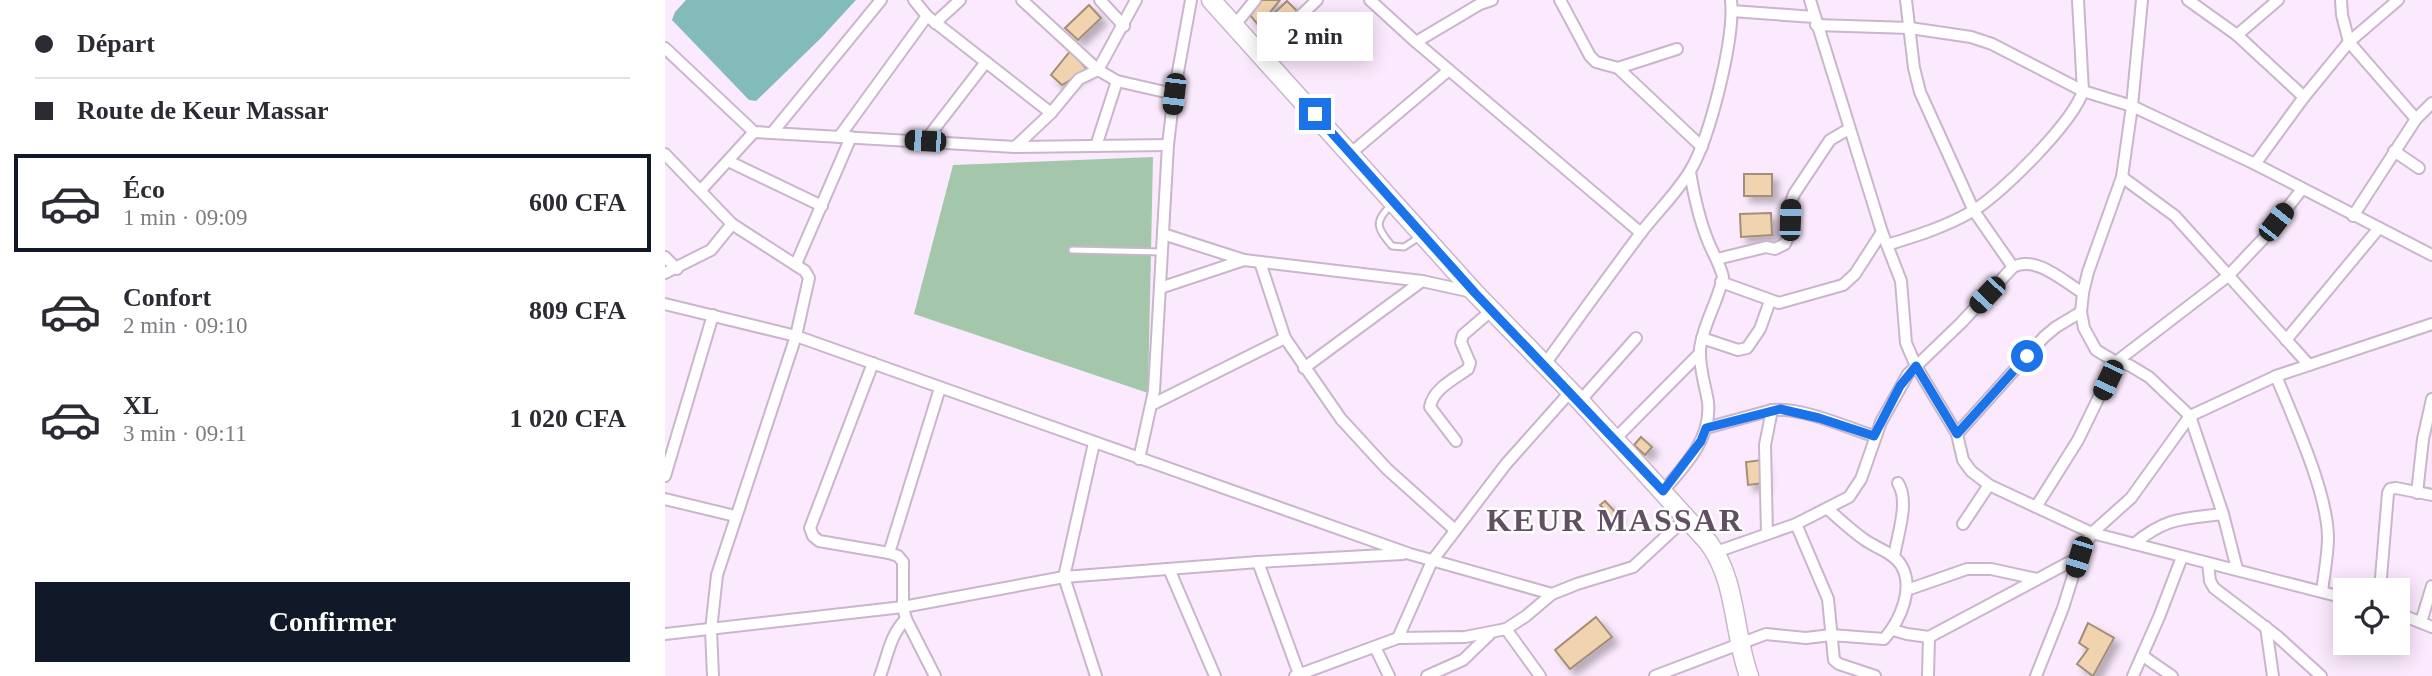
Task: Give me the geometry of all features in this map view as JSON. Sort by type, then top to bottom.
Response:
[{"type":"main road","points":[[1210,0],[1475,293],[1576,396],[1687,516],[1716,552],[1729,586],[1749,676]]},
{"type":"street","points":[[772,134],[881,0]]},
{"type":"street","points":[[914,0],[931,19],[1051,113]]},
{"type":"street","points":[[796,264],[822,206],[845,137],[931,19],[960,0]]},
{"type":"street","points":[[1022,0],[1098,70],[1117,80],[1174,94]]},
{"type":"street","points":[[1100,0],[1124,26]]},
{"type":"street","points":[[1015,147],[1051,113],[1079,79],[1098,70],[1136,0]]},
{"type":"street","points":[[1139,458],[1153,404],[1168,145],[1191,0]]},
{"type":"street","points":[[1234,26],[1255,0]]},
{"type":"street","points":[[1260,55],[1317,0]]},
{"type":"street","points":[[1370,0],[1641,233]]},
{"type":"street","points":[[1416,42],[1480,4],[1492,0]]},
{"type":"street","points":[[1560,0],[1590,56],[1596,62],[1618,68],[1702,148]]},
{"type":"street","points":[[1810,0],[1882,232],[1901,281],[1906,343],[1916,366],[1957,434],[1963,460],[1971,471],[1989,485],[2092,533],[2333,595]]},
{"type":"street","points":[[1906,0],[1914,68],[1920,92],[1974,211],[2013,267]]},
{"type":"street","points":[[1887,245],[1927,233],[1974,211],[2025,165],[2072,115],[2083,91],[2078,0]]},
{"type":"street","points":[[2141,0],[2132,106],[2122,177],[2095,249],[2083,293],[2081,312],[2089,341],[2096,349],[2116,362],[2129,365],[2149,377],[2190,416],[2223,514],[2237,569]]},
{"type":"street","points":[[2188,0],[2237,35],[2304,97]]},
{"type":"street","points":[[2237,35],[2278,0]]},
{"type":"street","points":[[2340,0],[2349,42],[2416,119]]},
{"type":"street","points":[[2255,164],[2349,42],[2398,0]]},
{"type":"street","points":[[1545,364],[1641,233],[1690,172],[1702,148],[1728,49],[1731,6],[1815,21],[1910,28],[1971,37],[1992,44],[2083,91],[2132,106],[2255,164],[2432,255]]},
{"type":"street","points":[[665,48],[754,132],[1015,147],[1168,145]]},
{"type":"street","points":[[1618,68],[1677,49]]},
{"type":"street","points":[[925,141],[986,62]]},
{"type":"street","points":[[1351,153],[1449,70]]},
{"type":"street","points":[[1096,146],[1117,80]]},
{"type":"street","points":[[2353,216],[2416,119],[2432,103]]},
{"type":"street","points":[[1717,259],[1766,247],[1775,249],[1785,244],[1789,235],[1790,205],[1794,194],[1831,140],[1849,129]]},
{"type":"street","points":[[701,190],[754,132]]},
{"type":"street","points":[[2394,151],[2419,168]]},
{"type":"street","points":[[665,154],[732,224],[796,264],[809,278],[796,335],[717,575],[711,630],[713,676]]},
{"type":"street","points":[[728,161],[822,206]]},
{"type":"street","points":[[1663,491],[1701,441],[1706,428],[1707,400],[1700,372],[1700,353],[1702,338],[1721,282],[1721,267],[1696,206],[1690,172]]},
{"type":"street","points":[[2122,177],[2175,216],[2309,365]]},
{"type":"street","points":[[2036,507],[2078,440],[2116,362],[2228,275],[2263,239],[2302,189]]},
{"type":"street","points":[[665,273],[711,250],[732,224]]},
{"type":"street","points":[[2286,340],[2379,228]]},
{"type":"street","points":[[1721,282],[1770,301],[1787,302],[1849,281],[1882,232]]},
{"type":"street","points":[[1163,234],[1244,260],[1422,281],[1475,293]]},
{"type":"street","points":[[665,257],[677,269]]},
{"type":"street","points":[[1160,288],[1244,260]]},
{"type":"street","points":[[1259,262],[1285,338],[1304,368],[1356,438],[1455,530]]},
{"type":"street","points":[[1716,552],[1796,524],[1849,497],[1857,489],[1874,436],[1900,386],[1916,366],[2013,267],[2020,263],[2032,263],[2083,293]]},
{"type":"street","points":[[1304,368],[1422,281]]},
{"type":"street","points":[[1702,338],[1738,350],[1747,348],[1760,330],[1770,301]]},
{"type":"street","points":[[665,304],[796,335],[1410,554],[1552,594]]},
{"type":"street","points":[[1456,440],[1430,407],[1431,400],[1437,392],[1468,369],[1470,363],[1461,342],[1463,335],[1492,310]]},
{"type":"street","points":[[1957,434],[2044,337],[2081,312]]},
{"type":"street","points":[[665,476],[713,315]]},
{"type":"street","points":[[2036,676],[2063,608],[2079,557],[2092,533],[2131,498],[2190,416],[2276,376],[2432,324]]},
{"type":"street","points":[[1153,404],[1285,338]]},
{"type":"street","points":[[1398,638],[1432,561],[1506,464],[1636,338]]},
{"type":"street","points":[[1615,439],[1700,353]]},
{"type":"street","points":[[873,363],[810,528],[819,541],[898,556],[903,562],[903,607],[906,619],[935,676]]},
{"type":"street","points":[[2276,376],[2305,448],[2326,525],[2328,539],[2322,592]]},
{"type":"street","points":[[889,553],[940,387]]},
{"type":"street","points":[[2417,493],[2423,439],[2432,399]]},
{"type":"street","points":[[1706,428],[1772,410],[1795,411],[1874,436]]},
{"type":"street","points":[[1767,534],[1765,445],[1772,410]]},
{"type":"street","points":[[1094,443],[1063,577],[1097,676]]},
{"type":"street","points":[[1894,558],[1903,503],[1902,489],[1898,483]]},
{"type":"street","points":[[1962,524],[1989,485]]},
{"type":"street","points":[[2381,578],[2390,489],[2432,495]]},
{"type":"street","points":[[665,499],[735,516]]},
{"type":"street","points":[[1655,676],[1766,634],[1806,638],[1831,635],[1884,639],[1893,630],[1907,590],[1902,566],[1828,509]]},
{"type":"street","points":[[2134,544],[2151,530],[2172,521],[2223,514]]},
{"type":"street","points":[[1258,562],[1297,675],[1313,673],[1398,638],[1490,634],[1506,629],[1552,594],[1633,567],[1687,516]]},
{"type":"street","points":[[1796,524],[1828,599],[1834,660],[1875,676]]},
{"type":"street","points":[[665,634],[903,607],[1063,577],[1410,554]]},
{"type":"street","points":[[1893,630],[1907,635],[1929,637],[2079,557]]},
{"type":"street","points":[[2133,676],[2182,557]]},
{"type":"street","points":[[2208,563],[2210,581],[2214,588],[2266,627],[2321,676]]},
{"type":"street","points":[[1169,569],[1215,676]]},
{"type":"street","points":[[1907,590],[1967,569],[1991,569],[2037,579]]},
{"type":"street","points":[[2410,618],[2427,625],[2432,586]]},
{"type":"street","points":[[880,676],[891,640],[906,619]]},
{"type":"street","points":[[2266,627],[2273,676]]},
{"type":"street","points":[[1506,629],[1540,676]]},
{"type":"street","points":[[1427,676],[1463,660],[1490,634]]},
{"type":"street","points":[[1928,676],[1929,637]]},
{"type":"street","points":[[1375,647],[1389,676]]},
{"type":"street","points":[[2143,656],[2172,676]]},
{"type":"lane","points":[[1394,202],[1381,215],[1378,223],[1379,231],[1392,246],[1404,247],[1424,234]]},
{"type":"lane","points":[[1072,250],[1162,253]]},
{"type":"shaded area","points":[[686,0],[856,0],[756,101],[749,100],[672,20],[675,12]]},
{"type":"shaded area","points":[[1153,157],[1148,393],[914,314],[953,165]]},
{"type":"building","points":[[1261,0],[1280,0],[1259,26],[1249,14]]},
{"type":"building","points":[[1287,1],[1297,11],[1275,31],[1266,21]]},
{"type":"building","points":[[1089,5],[1101,18],[1078,40],[1065,28]]},
{"type":"building","points":[[1071,50],[1087,70],[1062,85],[1051,75]]},
{"type":"building","points":[[1744,174],[1772,174],[1772,196],[1744,196]]},
{"type":"building","points":[[1771,213],[1772,235],[1741,237],[1740,214]]},
{"type":"building","points":[[1641,437],[1652,447],[1645,455],[1634,445]]},
{"type":"building","points":[[1762,460],[1764,483],[1748,485],[1746,462]]},
{"type":"building","points":[[1605,501],[1618,515],[1609,524],[1600,513],[1604,509],[1600,505]]},
{"type":"building","points":[[1596,617],[1612,637],[1570,669],[1555,650]]},
{"type":"building","points":[[2088,623],[2114,638],[2093,676],[2077,664],[2088,649],[2079,643]]},
{"type":"district","name":"KEUR MASSAR","points":[[1615,520]]},
{"type":"route","points":[[1315,114],[1475,293],[1571,391],[1663,491],[1682,470],[1701,441],[1706,428],[1772,410],[1795,411],[1874,436],[1907,374],[1916,366],[1957,434],[2027,356]]}]
